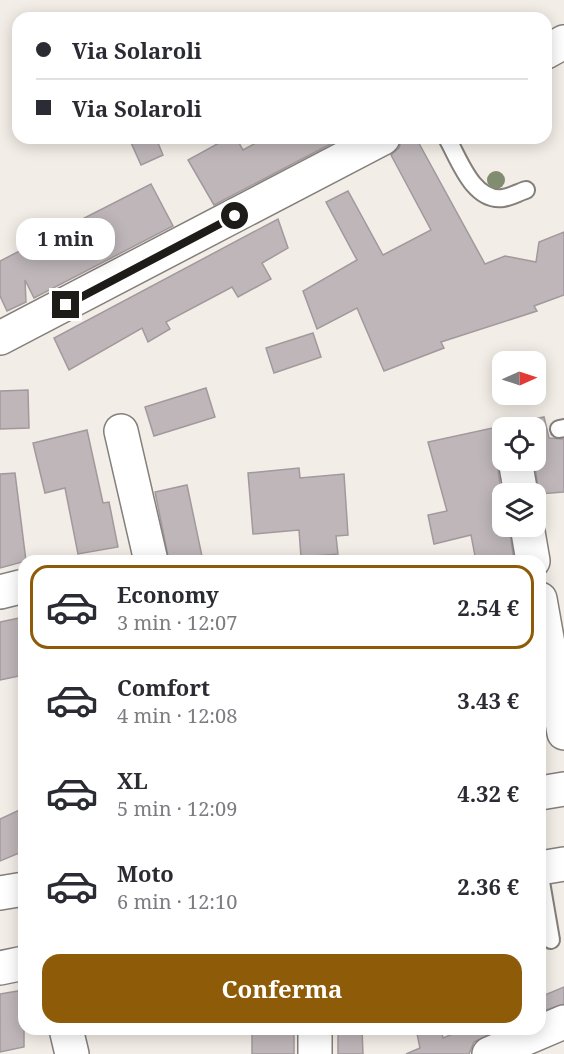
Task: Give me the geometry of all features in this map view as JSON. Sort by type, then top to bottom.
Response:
[{"type":"street","points":[[0,338],[372,144]]},
{"type":"street","points":[[121,431],[141,555]]},
{"type":"street","points":[[529,537],[532,555]]},
{"type":"street","points":[[0,592],[18,588]]},
{"type":"street","points":[[546,632],[564,733]]},
{"type":"street","points":[[546,792],[564,789]]},
{"type":"street","points":[[546,867],[564,864]]},
{"type":"street","points":[[0,893],[18,890]]},
{"type":"street","points":[[0,968],[18,964]]},
{"type":"street","points":[[546,1030],[564,1022]]},
{"type":"street","points":[[67,1035],[72,1054]]},
{"type":"street","points":[[315,1035],[315,1054]]},
{"type":"street","points":[[489,1054],[534,1035]]},
{"type":"lane","points":[[451,144],[476,187],[490,197],[504,198],[526,190]]},
{"type":"lane","points":[[546,911],[551,940]]},
{"type":"building","points":[[132,144],[158,144],[163,155],[141,165]]},
{"type":"building","points":[[217,144],[240,144],[243,150],[254,144],[331,144],[214,205],[188,160]]},
{"type":"building","points":[[400,144],[419,144],[485,264],[505,256],[536,262],[539,242],[564,232],[564,295],[534,306],[537,311],[441,342],[444,348],[384,371],[357,308],[317,329],[303,291],[357,260],[326,202],[348,191],[383,255],[431,230],[391,155]]},
{"type":"building","points":[[151,184],[173,226],[34,298],[25,280],[26,302],[7,311],[0,296],[0,261]]},
{"type":"building","points":[[278,219],[288,248],[262,263],[271,279],[238,297],[232,287],[166,322],[170,329],[148,342],[142,328],[69,370],[54,338]]},
{"type":"building","points":[[313,333],[321,357],[274,373],[266,348]]},
{"type":"building","points":[[206,388],[215,417],[154,436],[145,407]]},
{"type":"building","points":[[28,390],[29,428],[0,429],[0,391]]},
{"type":"building","points":[[546,425],[549,438],[564,439],[564,492],[546,493],[546,483],[537,483],[536,471],[546,471]]},
{"type":"building","points":[[492,428],[492,471],[498,471],[500,483],[492,483],[492,537],[511,537],[513,555],[475,555],[471,535],[434,544],[428,515],[447,511],[428,442]]},
{"type":"building","points":[[87,430],[103,503],[109,502],[118,547],[78,554],[65,488],[45,493],[33,443]]},
{"type":"building","points":[[299,468],[300,478],[344,474],[348,535],[336,536],[338,554],[301,555],[299,530],[253,534],[248,473]]},
{"type":"building","points":[[15,473],[25,555],[18,555],[18,563],[0,568],[0,474]]},
{"type":"building","points":[[187,485],[202,555],[168,555],[155,492]]},
{"type":"building","points":[[18,618],[18,676],[0,680],[0,622]]},
{"type":"building","points":[[18,811],[18,854],[0,861],[0,819]]},
{"type":"building","points":[[564,987],[564,1004],[546,1010],[546,994]]},
{"type":"building","points":[[18,991],[18,1035],[24,1035],[24,1047],[0,1052],[0,994]]},
{"type":"building","points":[[252,1035],[294,1035],[294,1054],[252,1054]]},
{"type":"building","points":[[338,1035],[362,1035],[363,1054],[338,1054]]},
{"type":"building","points":[[417,1035],[442,1035],[443,1038],[450,1035],[488,1035],[474,1042],[469,1054],[406,1054],[420,1048]]},
{"type":"route","points":[[66,305],[235,216]]}]
